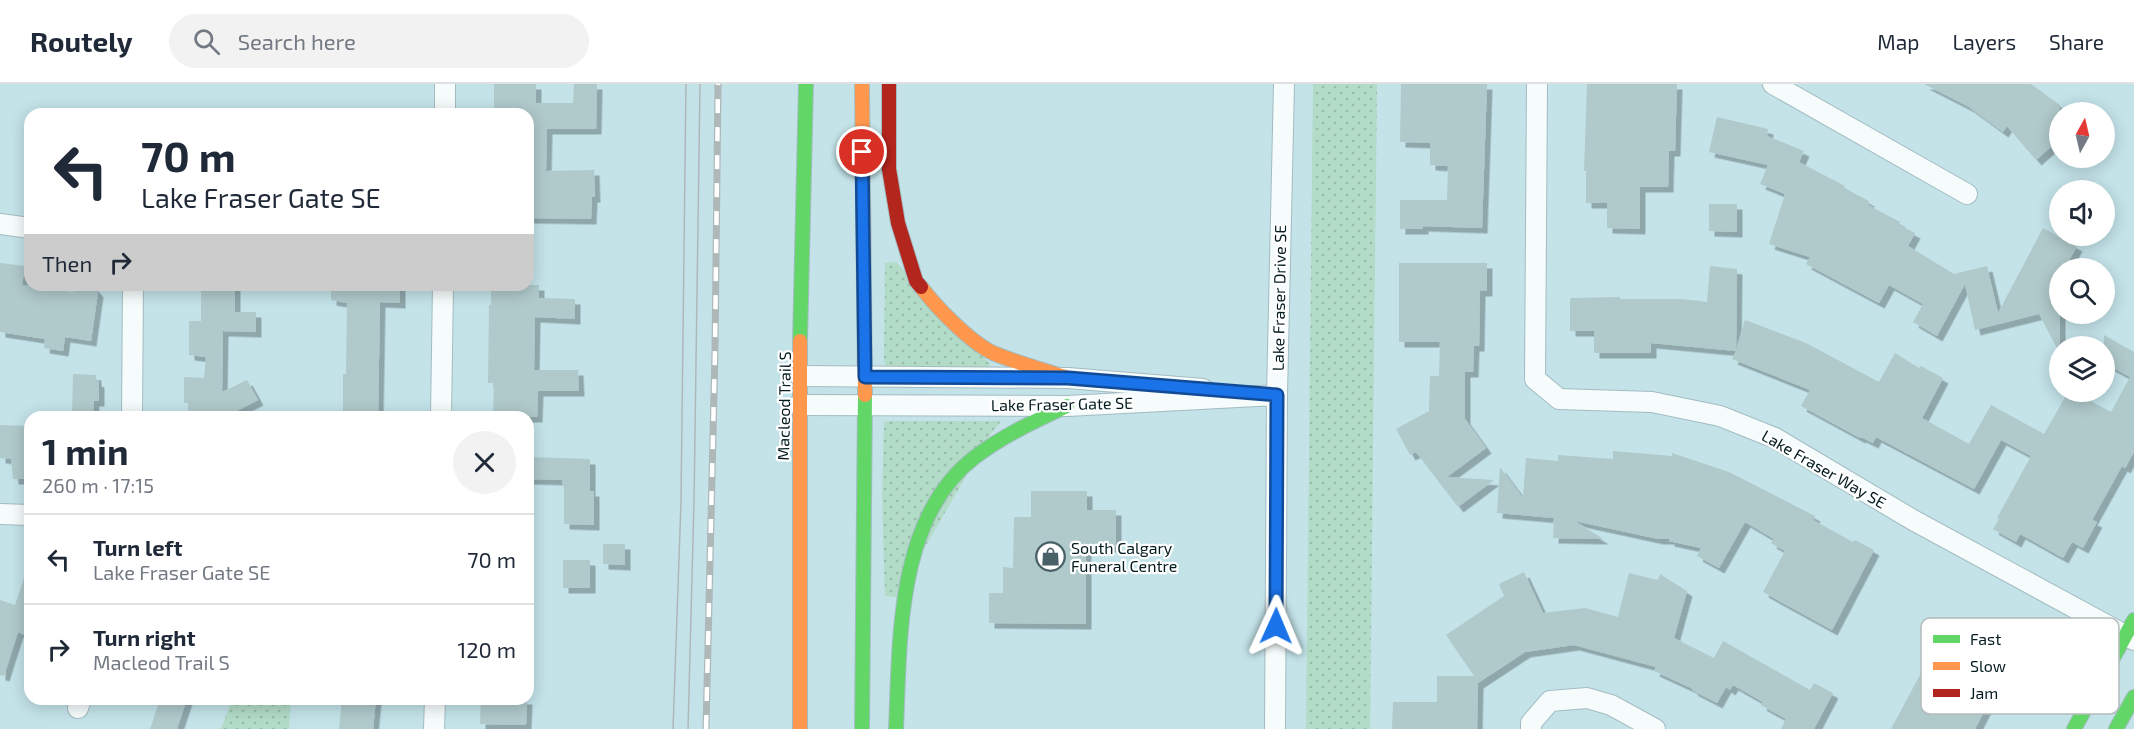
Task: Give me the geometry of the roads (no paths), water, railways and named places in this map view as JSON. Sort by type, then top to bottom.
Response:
[{"type":"main road","name":"Macleod Trail S","points":[[800,729],[800,376],[806,84]]},
{"type":"main road","points":[[862,84],[865,377],[862,729]]},
{"type":"main road","points":[[889,84],[889,169],[898,223],[916,281],[934,304],[957,326],[991,352],[1068,378]]},
{"type":"main road","points":[[896,729],[900,629],[909,572],[922,531],[941,492],[973,458],[1012,431],[1067,406]]},
{"type":"main road","points":[[2119,652],[2131,631]]},
{"type":"main road","points":[[2116,729],[2134,697]]},
{"type":"main road","points":[[2074,729],[2083,714]]},
{"type":"street","points":[[445,84],[445,108]]},
{"type":"street","name":"Lake Fraser Drive SE","points":[[1275,729],[1277,395],[1284,84]]},
{"type":"street","name":"Lake Fraser Way SE","points":[[1537,84],[1535,379],[1559,399],[1652,402],[1720,416],[1775,438],[1913,520],[2105,618]]},
{"type":"street","points":[[1773,84],[1967,194]]},
{"type":"street","points":[[0,224],[24,227]]},
{"type":"street","points":[[132,411],[133,291]]},
{"type":"street","points":[[441,411],[443,291]]},
{"type":"street","name":"Lake Fraser Gate SE","points":[[800,376],[1068,378],[1277,395]]},
{"type":"street","name":"Lake Fraser Gate SE","points":[[800,405],[1067,406],[1277,395]]},
{"type":"street","points":[[0,514],[24,515]]},
{"type":"street","points":[[1531,729],[1531,723],[1550,701],[1587,698],[1611,705],[1655,729]]},
{"type":"street","points":[[434,729],[435,705]]},
{"type":"tram line","points":[[673,729],[681,502],[686,84]]},
{"type":"tram line","points":[[688,729],[700,84]]},
{"type":"railway","points":[[706,729],[715,351],[718,84]]},
{"type":"place","name":"South Calgary Funeral Centre","points":[[1050,557]]}]
